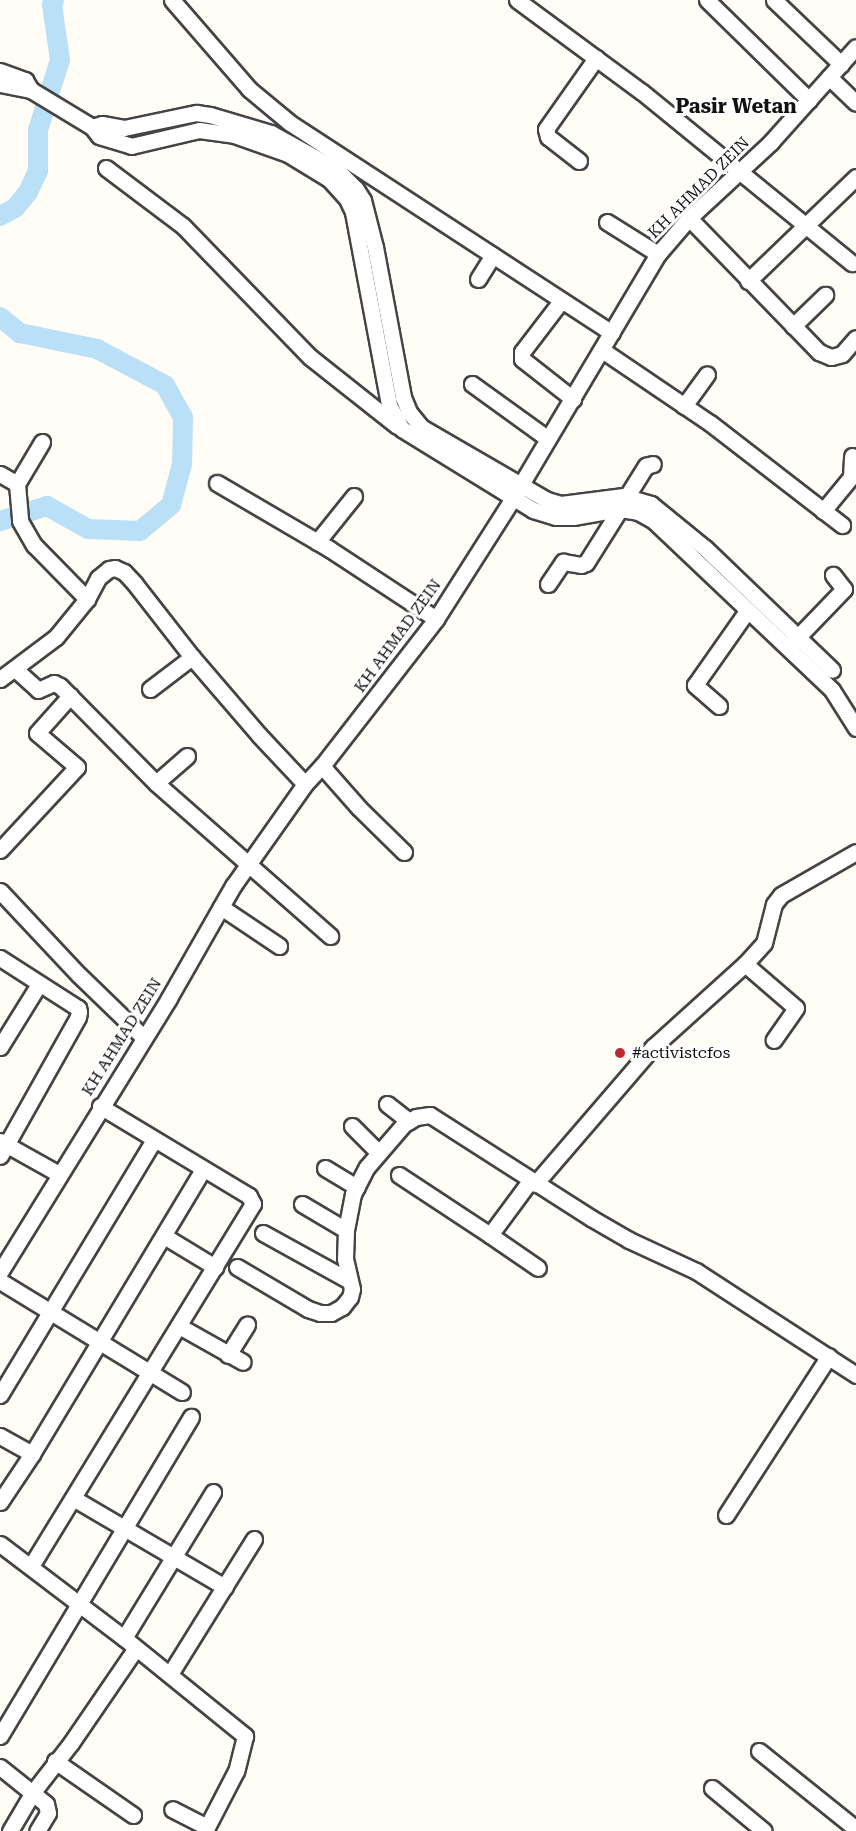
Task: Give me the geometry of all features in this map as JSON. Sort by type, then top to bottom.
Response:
[{"type":"street","points":[[172,0],[249,89],[281,117],[612,333]]},
{"type":"street","points":[[517,0],[596,58],[852,263]]},
{"type":"street","points":[[707,0],[809,100]]},
{"type":"street","points":[[774,0],[841,64]]},
{"type":"street","name":"KH AHMAD ZEIN","points":[[0,1272],[247,865],[304,784],[322,766],[436,619],[573,399],[612,333],[639,281],[658,254],[689,218],[741,173],[856,47]]},
{"type":"street","points":[[579,161],[548,137],[546,129],[596,58]]},
{"type":"street","points":[[0,71],[25,80],[35,92]]},
{"type":"street","points":[[829,77],[856,103]]},
{"type":"street","points":[[0,84],[35,92],[90,125],[99,136],[131,146],[199,130],[268,138],[307,158],[336,169],[356,189],[363,200],[374,238],[403,397],[409,412],[429,433],[482,472]]},
{"type":"street","points":[[268,138],[281,117]]},
{"type":"street","points":[[307,158],[338,186],[354,212],[388,405],[402,429]]},
{"type":"street","points":[[106,168],[183,226],[310,357],[370,407],[402,429],[517,490],[533,510],[556,517],[573,517],[623,503],[658,509],[705,548],[793,643],[832,690],[856,728]]},
{"type":"street","points":[[748,281],[856,177]]},
{"type":"street","points":[[689,218],[819,352],[831,357],[842,354],[856,338]]},
{"type":"street","points":[[607,222],[658,254]]},
{"type":"street","points":[[478,279],[493,255]]},
{"type":"street","points":[[793,326],[825,295]]},
{"type":"street","points":[[561,301],[522,352],[522,359],[573,399]]},
{"type":"street","points":[[602,350],[684,406],[842,525]]},
{"type":"street","points":[[684,406],[707,374]]},
{"type":"street","points":[[472,384],[547,438]]},
{"type":"street","points":[[42,442],[18,491],[20,521],[39,552],[87,599]]},
{"type":"street","points":[[823,512],[850,477],[852,456]]},
{"type":"street","points":[[548,584],[563,562],[581,565],[586,563],[646,466],[653,464]]},
{"type":"street","points":[[0,474],[18,491]]},
{"type":"street","points":[[217,483],[317,542],[436,619]]},
{"type":"street","points":[[317,542],[354,496]]},
{"type":"street","points":[[623,503],[654,520],[747,611],[832,670]]},
{"type":"street","points":[[0,680],[56,638],[87,599],[103,573],[115,568],[124,572],[192,657],[304,784]]},
{"type":"street","points":[[793,643],[844,589],[833,575]]},
{"type":"street","points":[[719,706],[696,685],[747,611]]},
{"type":"street","points":[[150,689],[192,657]]},
{"type":"street","points":[[15,669],[38,690],[57,684],[156,783],[330,936]]},
{"type":"street","points":[[0,850],[77,766],[37,733],[70,696]]},
{"type":"street","points":[[156,783],[187,756]]},
{"type":"street","points":[[322,766],[359,808],[404,852]]},
{"type":"street","points":[[490,1235],[532,1183],[653,1047],[745,964],[764,943],[774,904],[781,896],[856,852]]},
{"type":"street","points":[[0,891],[78,975],[143,1037]]},
{"type":"street","points":[[221,907],[279,946]]},
{"type":"street","points":[[0,958],[78,1008],[78,1017],[2,1147],[59,1174]]},
{"type":"street","points":[[745,964],[796,1008],[774,1040]]},
{"type":"street","points":[[0,1047],[39,984]]},
{"type":"street","points":[[387,1104],[409,1121]]},
{"type":"street","points":[[31,1566],[253,1204],[249,1196],[100,1106]]},
{"type":"street","points":[[237,1267],[308,1309],[320,1313],[331,1313],[342,1307],[350,1297],[350,1281],[345,1259],[346,1230],[349,1209],[357,1187],[379,1153],[409,1121],[416,1116],[429,1115],[441,1120],[532,1183],[629,1240],[696,1271],[856,1375]]},
{"type":"street","points":[[352,1126],[379,1153]]},
{"type":"street","points":[[0,1395],[154,1140]]},
{"type":"street","points":[[325,1168],[357,1187]]},
{"type":"street","points":[[0,1502],[32,1454],[203,1169]]},
{"type":"street","points":[[399,1175],[538,1268]]},
{"type":"street","points":[[302,1204],[346,1230]]},
{"type":"street","points":[[263,1233],[350,1281]]},
{"type":"street","points":[[164,1236],[215,1267]]},
{"type":"street","points":[[0,1281],[99,1344],[151,1371],[182,1392]]},
{"type":"street","points":[[228,1355],[247,1325]]},
{"type":"street","points":[[179,1326],[243,1362]]},
{"type":"street","points":[[726,1515],[828,1356]]},
{"type":"street","points":[[0,1736],[191,1417]]},
{"type":"street","points":[[0,1436],[32,1454]]},
{"type":"street","points":[[10,1831],[33,1792],[71,1743],[130,1643],[174,1558],[213,1492]]},
{"type":"street","points":[[73,1498],[225,1587]]},
{"type":"street","points":[[170,1674],[254,1539]]},
{"type":"street","points":[[0,1544],[170,1674],[245,1736],[236,1771],[207,1827],[172,1809]]},
{"type":"street","points":[[759,1751],[856,1829]]},
{"type":"street","points":[[55,1761],[133,1815]]},
{"type":"street","points":[[0,1767],[46,1804],[48,1809],[37,1831]]},
{"type":"street","points":[[712,1788],[764,1831]]},
{"type":"waterway","points":[[0,216],[15,208],[28,192],[38,171],[38,130],[60,60],[52,5],[54,0]]},
{"type":"waterway","points":[[0,317],[20,333],[97,349],[165,385],[183,417],[182,464],[171,505],[140,531],[88,529],[47,506],[0,521]]},
{"type":"place","name":"#activistcfos","points":[[620,1053]]},
{"type":"district","name":"Pasir Wetan","points":[[736,106]]}]
